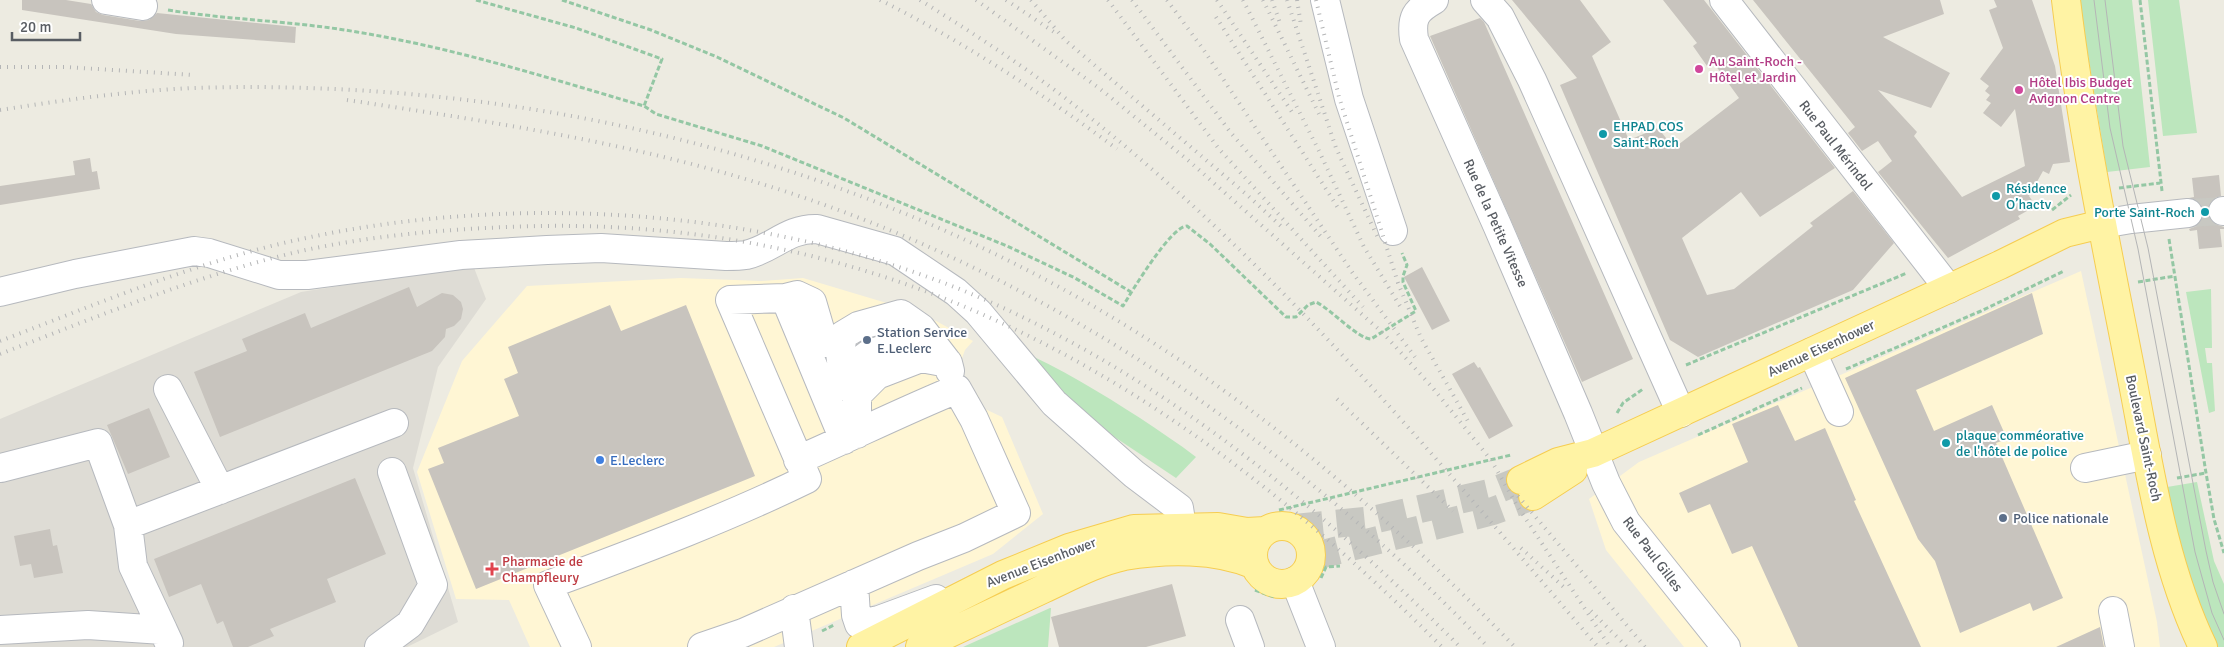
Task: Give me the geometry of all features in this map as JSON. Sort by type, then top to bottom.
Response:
[{"type":"main road","name":"Boulevard Saint-Roch","points":[[2066,0],[2102,224],[2147,455],[2179,592],[2202,647]]},
{"type":"main road","name":"Avenue Eisenhower","points":[[1527,488],[1566,477],[1589,442],[1681,413],[1949,289],[2048,240],[2064,233],[2102,224]]},
{"type":"main road","name":"Avenue Eisenhower","points":[[858,639],[1069,548],[1134,529],[1218,527],[1247,532],[1270,521]]},
{"type":"main road","points":[[1270,521],[1274,526],[1285,525],[1296,528],[1310,546],[1312,557],[1297,586],[1271,582],[1261,575],[1252,575],[1253,552],[1256,540],[1270,521]]},
{"type":"main road","name":"Avenue Eisenhower","points":[[920,647],[1080,572],[1123,556],[1164,553],[1206,553],[1237,557],[1252,575]]},
{"type":"street","points":[[106,0],[143,6]]},
{"type":"street","points":[[1325,0],[1349,99],[1393,232]]},
{"type":"street","name":"Rue de la Petite Vitesse","points":[[1434,0],[1416,14],[1412,24],[1414,39],[1497,225],[1589,442]]},
{"type":"street","points":[[1485,0],[1500,17],[1532,80],[1681,413]]},
{"type":"street","name":"Rue Paul Mérindol","points":[[1724,0],[1918,268],[1949,289]]},
{"type":"street","points":[[2102,224],[2176,214]]},
{"type":"street","points":[[0,292],[75,274],[194,251],[280,275],[307,275],[461,255],[547,250],[601,248],[726,256],[746,255],[756,252],[792,232],[805,228],[817,229],[895,251],[956,292],[978,312],[1054,403],[1134,474],[1179,508],[1182,527]]},
{"type":"street","points":[[577,647],[548,585],[652,547],[748,507],[807,479],[730,300],[785,298],[797,295],[812,302],[836,356],[848,431]]},
{"type":"street","points":[[785,298],[848,431]]},
{"type":"street","points":[[702,647],[743,632],[964,538],[1016,513],[974,419],[957,389],[948,363],[896,323],[860,334],[836,356]]},
{"type":"street","points":[[848,431],[858,395],[859,384],[871,371],[898,360],[921,343]]},
{"type":"street","points":[[1812,352],[1838,412]]},
{"type":"street","points":[[168,389],[220,490]]},
{"type":"street","points":[[798,460],[848,431],[957,389]]},
{"type":"street","points":[[128,525],[394,422]]},
{"type":"street","name":"Rue Paul Gilles","points":[[1589,442],[1606,483],[1626,522],[1726,647]]},
{"type":"street","points":[[0,630],[88,625],[154,638],[133,566],[128,525],[98,443],[1,468]]},
{"type":"street","points":[[2085,468],[2147,455]]},
{"type":"street","points":[[379,647],[410,624],[433,585],[392,472]]},
{"type":"street","points":[[854,584],[858,639]]},
{"type":"street","points":[[1297,586],[1321,647]]},
{"type":"street","points":[[794,609],[799,647]]},
{"type":"street","points":[[2113,611],[2120,647]]},
{"type":"street","points":[[1240,620],[1250,647]]},
{"type":"path","points":[[476,0],[576,28],[662,59],[644,106]]},
{"type":"path","points":[[562,0],[651,30],[718,57],[836,114],[1131,292]]},
{"type":"path","points":[[2140,0],[2176,214],[2206,473],[2214,519],[2224,553]]},
{"type":"path","points":[[143,6],[347,30],[397,39],[491,61],[644,106],[656,114],[762,146],[1007,246],[1075,278],[1123,306],[1160,250],[1179,228],[1187,226],[1210,244],[1286,317],[1296,316],[1308,305],[1316,302],[1343,320],[1359,335],[1371,339],[1416,312],[1403,282],[1407,265],[1393,232]]},
{"type":"path","points":[[1681,368],[1918,268]]},
{"type":"path","points":[[1589,442],[1611,423],[1623,403],[1650,383]]},
{"type":"path","points":[[1270,521],[1515,454]]},
{"type":"path","points":[[2174,478],[2206,473]]},
{"type":"path","points":[[1252,575],[1257,592],[1297,586],[1326,567],[1340,566]]},
{"type":"shaded area","points":[[473,265],[486,299],[438,367],[413,468],[458,622],[407,647],[0,647],[0,419],[301,292]]},
{"type":"shaded area","points":[[2081,271],[2157,622],[2160,647],[1684,647],[1606,550],[1589,499],[1639,462]]},
{"type":"shaded area","points":[[681,278],[761,281],[803,278],[890,304],[936,321],[973,341],[965,350],[957,372],[978,395],[983,408],[1002,417],[1043,514],[993,554],[774,647],[530,647],[509,600],[456,599],[417,472],[462,361],[527,286]]},
{"type":"green space","points":[[2079,0],[2132,0],[2150,167],[2107,172]]},
{"type":"green space","points":[[2148,0],[2179,0],[2197,133],[2163,136]]},
{"type":"green space","points":[[2211,289],[2212,348],[2205,348],[2207,363],[2212,363],[2215,411],[2209,413],[2186,292]]},
{"type":"green space","points":[[1017,349],[1049,364],[1095,390],[1140,418],[1196,457],[1176,478],[1086,418]]},
{"type":"green space","points":[[2197,482],[2214,561],[2224,584],[2224,647],[2214,647],[2184,569],[2167,487]]},
{"type":"green space","points":[[1050,608],[1048,647],[963,647]]},
{"type":"building","points":[[22,0],[66,0],[91,4],[96,12],[103,15],[140,21],[149,20],[157,13],[296,27],[295,43],[176,34],[22,10]]},
{"type":"building","points":[[1512,0],[1580,0],[1611,42],[1592,56],[1629,140],[1658,128],[1674,148],[1739,98],[1713,62],[1707,66],[1693,46],[1697,43],[1663,0],[1704,0],[1835,168],[1760,217],[1741,192],[1682,238],[1707,295],[1734,289],[1813,226],[1810,223],[1853,191],[1894,243],[1853,290],[1698,357],[1670,340],[1560,85],[1577,78]]},
{"type":"building","points":[[1753,0],[1940,0],[1944,14],[1883,37],[1950,73],[1931,108],[1878,90],[1917,132],[1914,136],[1962,197],[2025,166],[2015,109],[2001,127],[1983,113],[1991,103],[1986,100],[1990,95],[1985,91],[1989,86],[1980,79],[2003,48],[1989,10],[1997,7],[1994,0],[2032,0],[2055,66],[2070,162],[2053,164],[2049,174],[2043,171],[2029,196],[2036,206],[2018,216],[2020,219],[1948,258],[1878,172],[1892,161],[1878,141],[1862,151],[1848,133],[1855,127]]},
{"type":"building","points":[[1480,18],[1484,22],[1633,359],[1582,382],[1430,36]]},
{"type":"building","points":[[90,158],[92,172],[97,171],[100,189],[0,205],[0,186],[75,175],[73,161]]},
{"type":"building","name":"Porte Saint-Roch","points":[[2219,175],[2221,196],[2215,198],[2210,203],[2207,211],[2209,218],[2215,224],[2224,227],[2224,229],[2220,229],[2222,247],[2199,249],[2197,230],[2190,231],[2189,229],[2197,226],[2202,220],[2203,211],[2200,203],[2189,198],[2194,197],[2192,178]]},
{"type":"building","points":[[1422,267],[1450,321],[1432,330],[1404,277]]},
{"type":"building","points":[[409,287],[417,307],[442,293],[453,295],[461,302],[463,309],[461,319],[454,326],[446,329],[445,337],[432,351],[220,437],[194,372],[247,351],[242,339],[305,313],[311,328]]},
{"type":"building","points":[[2032,293],[2043,334],[1916,390],[1934,431],[1992,405],[2007,439],[1996,443],[2063,598],[2033,611],[2030,603],[1960,633],[1935,561],[1918,539],[1845,378]]},
{"type":"building","points":[[610,305],[621,331],[686,305],[755,476],[476,589],[428,469],[444,463],[438,448],[519,416],[504,379],[518,373],[508,347]]},
{"type":"building","points":[[1474,362],[1478,368],[1480,367],[1513,426],[1489,439],[1452,374]]},
{"type":"building","points":[[1778,405],[1795,441],[1825,428],[1856,500],[1854,501],[1921,647],[1798,647],[1752,546],[1732,554],[1710,504],[1688,513],[1679,493],[1748,462],[1732,424]]},
{"type":"building","points":[[149,408],[170,457],[128,474],[107,425]]},
{"type":"building","points":[[355,478],[386,554],[327,579],[336,602],[270,629],[274,636],[248,647],[233,647],[223,621],[217,624],[201,584],[169,597],[154,559]]},
{"type":"building","points":[[50,529],[53,546],[57,545],[63,573],[34,578],[31,564],[20,566],[14,536]]},
{"type":"building","points":[[1172,584],[1186,636],[1146,647],[1059,647],[1051,617]]},
{"type":"building","points":[[2100,627],[2104,647],[2056,647]]},
{"type":"tunnel","points":[[2188,213],[2223,211]]},
{"type":"tunnel","points":[[1295,528],[1373,520],[1489,493],[1521,480]]},
{"type":"tunnel","points":[[1311,557],[1493,511],[1533,496]]},
{"type":"tram line","points":[[2094,0],[2110,128],[2138,249],[2195,552],[2212,613],[2224,640]]},
{"type":"tram line","points":[[2105,0],[2123,146],[2148,248],[2206,551],[2213,582],[2224,614]]},
{"type":"railway","points":[[880,0],[972,51],[1061,108],[1117,149]]},
{"type":"railway","points":[[920,0],[977,36],[1051,87],[1143,161],[1214,225],[1347,360],[1598,647]]},
{"type":"railway","points":[[976,0],[1099,88],[1189,161],[1383,333],[1432,387],[1491,460],[1518,507],[1610,647]]},
{"type":"railway","points":[[1006,0],[1054,32]]},
{"type":"railway","points":[[1031,0],[1065,40],[1246,194],[1283,228]]},
{"type":"railway","points":[[1108,0],[1219,149],[1363,307]]},
{"type":"railway","points":[[1132,0],[1231,133],[1322,238]]},
{"type":"railway","points":[[1167,0],[1203,49],[1352,272],[1415,357]]},
{"type":"railway","points":[[1217,0],[1292,112]]},
{"type":"railway","points":[[1243,0],[1319,151],[1364,247],[1403,311]]},
{"type":"railway","points":[[1263,0],[1319,114]]},
{"type":"railway","points":[[1272,0],[1281,26]]},
{"type":"railway","points":[[1287,0],[1336,148],[1378,238]]},
{"type":"railway","points":[[1297,0],[1301,25]]},
{"type":"railway","points":[[1316,0],[1339,97],[1398,283],[1421,338],[1469,423]]},
{"type":"railway","points":[[1216,17],[1340,211]]},
{"type":"railway","points":[[0,67],[65,67],[193,75]]},
{"type":"railway","points":[[0,110],[96,96],[193,88],[322,88],[450,98],[577,117],[702,145],[824,183],[943,230],[1058,287],[1169,353],[1262,419],[1350,490],[1475,606],[1515,647]]},
{"type":"railway","points":[[347,100],[546,132],[694,165],[742,178],[847,213],[950,256],[1049,307],[1145,364],[1237,427],[1325,496],[1409,569],[1488,647]]},
{"type":"railway","points":[[0,341],[189,270],[228,258],[306,238],[394,223],[484,215],[576,213],[667,219],[758,232],[848,252],[934,279],[1016,314],[1078,346],[1138,381],[1252,461],[1307,505],[1410,598],[1460,647]]},
{"type":"railway","points":[[0,354],[149,297],[224,272],[301,251],[389,236],[449,230],[539,226],[674,232],[800,253],[920,289],[1034,339],[1142,400],[1246,473],[1345,555],[1442,647]]},
{"type":"railway","points":[[1337,399],[1453,511]]},
{"type":"railway","points":[[1518,496],[1645,647]]},
{"type":"railway","points":[[1521,548],[1567,590]]},
{"type":"railway","points":[[1591,611],[1627,647]]},
{"type":"place","name":"Au Saint-Roch - Hôtel et Jardin","points":[[1699,69]]},
{"type":"place","name":"Hôtel Ibis Budget Avignon Centre","points":[[2019,90]]},
{"type":"place","name":"EHPAD COS Saint-Roch","points":[[1603,134]]},
{"type":"place","name":"Résidence O’hactv","points":[[1996,196]]},
{"type":"place","name":"Porte Saint-Roch","points":[[2205,212]]},
{"type":"place","name":"Station Service E.Leclerc","points":[[867,340]]},
{"type":"place","name":"plaque comméorative de l'hôtel de police","points":[[1946,443]]},
{"type":"place","name":"E.Leclerc","points":[[600,460]]},
{"type":"place","name":"Police nationale","points":[[2003,518]]},
{"type":"place","name":"Pharmacie de Champfleury","points":[[492,569]]}]
